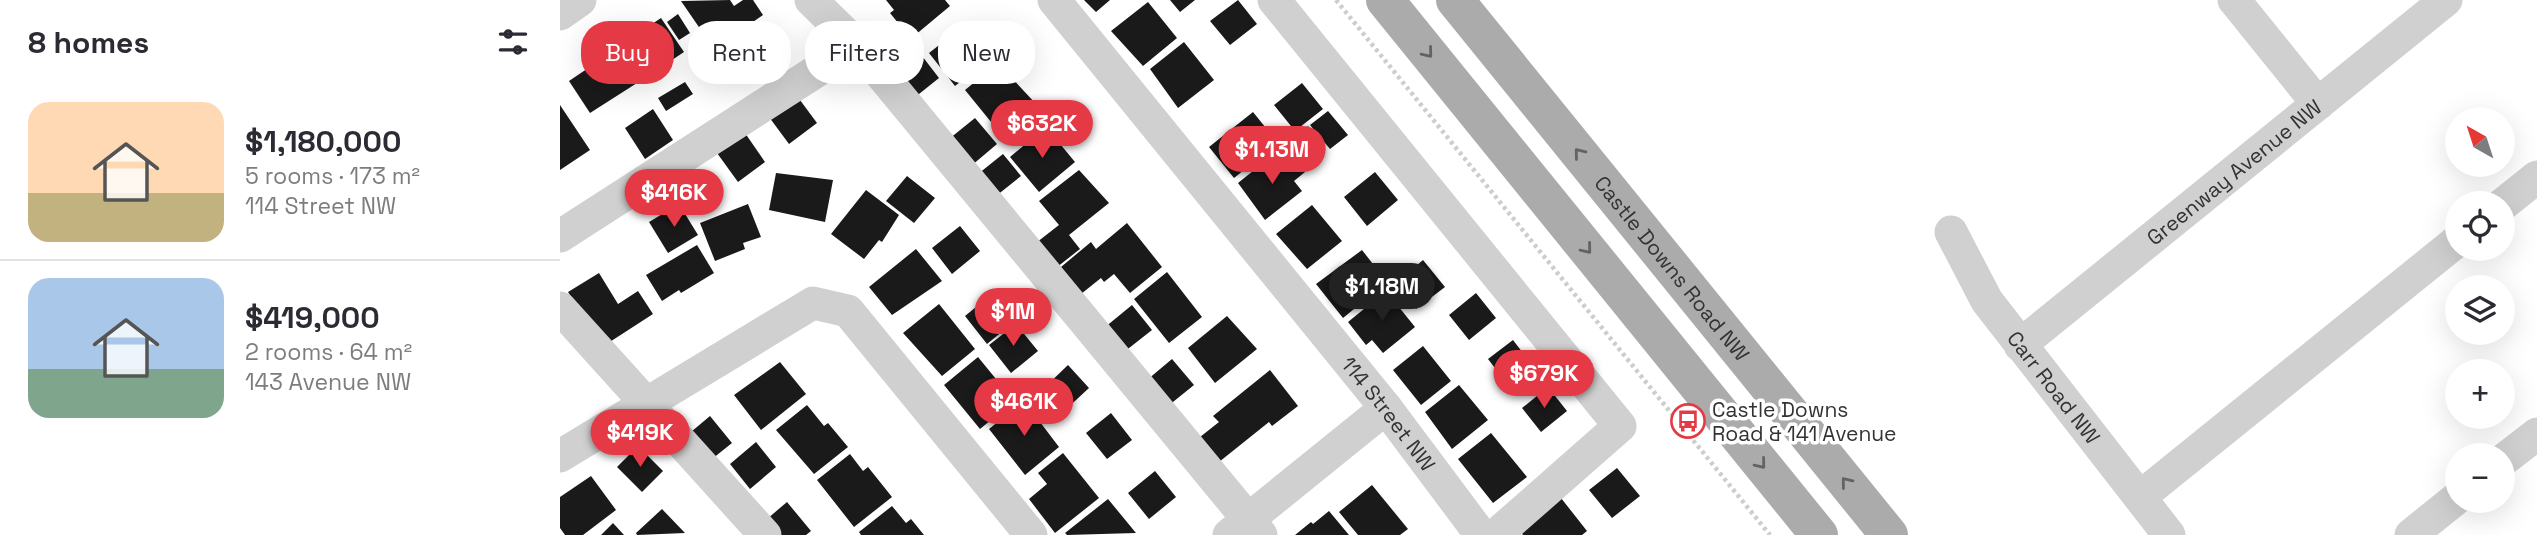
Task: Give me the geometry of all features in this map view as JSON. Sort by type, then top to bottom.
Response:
[{"type":"main road","points":[[1385,0],[1819,535]]},
{"type":"main road","name":"Castle Downs Road NW","points":[[1455,0],[1889,535]]},
{"type":"street","points":[[560,15],[580,0]]},
{"type":"street","points":[[811,0],[832,21]]},
{"type":"street","name":"114 Street NW","points":[[1054,0],[1386,408],[1482,535]]},
{"type":"street","points":[[1274,0],[1620,426],[1496,535]]},
{"type":"street","points":[[2234,0],[2318,104]]},
{"type":"street","name":"Greenway Avenue NW","points":[[2020,345],[2446,0]]},
{"type":"street","points":[[560,236],[805,78]]},
{"type":"street","points":[[888,84],[1246,530],[1386,408]]},
{"type":"street","points":[[2515,195],[2537,177]]},
{"type":"street","name":"Carr Road NW","points":[[1951,232],[1987,301],[2169,535]]},
{"type":"street","points":[[2140,497],[2445,251]]},
{"type":"street","points":[[560,456],[813,303],[848,311],[1031,535]]},
{"type":"street","points":[[560,309],[765,535]]},
{"type":"street","points":[[2515,451],[2537,434]]},
{"type":"street","points":[[2411,535],[2445,508]]},
{"type":"path","points":[[1336,0],[1770,535]]},
{"type":"building","points":[[730,0],[734,6],[743,0],[753,0],[763,15],[754,21],[695,21],[681,1]]},
{"type":"building","points":[[886,0],[945,0],[950,6],[924,28],[924,21],[896,21],[890,13],[894,10]]},
{"type":"building","points":[[1084,0],[1110,0],[1096,12]]},
{"type":"building","points":[[1170,0],[1195,0],[1180,12]]},
{"type":"building","points":[[1238,0],[1257,24],[1230,45],[1210,21]]},
{"type":"building","points":[[1148,2],[1177,38],[1143,66],[1111,31]]},
{"type":"building","points":[[678,14],[688,34],[679,40],[674,32],[674,21],[668,21]]},
{"type":"building","points":[[674,37],[684,52],[674,59]]},
{"type":"building","points":[[1184,42],[1214,80],[1178,108],[1150,69]]},
{"type":"building","points":[[938,46],[938,64],[929,53]]},
{"type":"building","points":[[924,58],[938,79],[914,98],[903,84],[924,84]]},
{"type":"building","points":[[581,73],[581,84],[635,84],[590,113],[569,81]]},
{"type":"building","points":[[685,82],[693,94],[666,111],[658,98]]},
{"type":"building","points":[[1302,83],[1323,109],[1295,131],[1274,105]]},
{"type":"building","points":[[972,84],[1017,84],[1036,104],[1000,133],[965,90]]},
{"type":"building","points":[[797,96],[817,123],[789,144],[769,117]]},
{"type":"building","points":[[560,105],[590,150],[560,170]]},
{"type":"building","points":[[653,109],[673,140],[645,159],[625,128]]},
{"type":"building","points":[[1328,111],[1348,135],[1330,149],[1310,125]]},
{"type":"building","points":[[1253,112],[1278,143],[1234,178],[1209,147]]},
{"type":"building","points":[[975,118],[997,144],[971,166],[949,139]]},
{"type":"building","points":[[1308,126],[1320,141],[1309,149],[1297,134]]},
{"type":"building","points":[[1046,127],[1075,162],[1039,192],[1010,157]]},
{"type":"building","points":[[745,133],[765,162],[738,182],[717,153]]},
{"type":"building","points":[[1003,154],[1021,176],[996,196],[978,174]]},
{"type":"building","points":[[1273,155],[1285,170],[1296,161],[1305,172],[1294,181],[1302,191],[1265,220],[1238,183]]},
{"type":"building","points":[[1079,170],[1109,203],[1069,235],[1080,249],[1052,271],[1032,246],[1059,225],[1039,201]]},
{"type":"building","points":[[1375,172],[1398,200],[1367,226],[1344,197]]},
{"type":"building","points":[[776,173],[833,180],[825,222],[769,210]]},
{"type":"building","points":[[907,176],[935,198],[914,223],[886,201]]},
{"type":"building","points":[[866,190],[899,215],[882,242],[879,240],[864,259],[831,234]]},
{"type":"building","points":[[679,204],[698,235],[668,253],[649,222]]},
{"type":"building","points":[[748,204],[761,237],[743,243],[745,249],[715,261],[700,223]]},
{"type":"building","points":[[1312,205],[1342,241],[1307,269],[1276,234]]},
{"type":"building","points":[[1127,223],[1162,267],[1130,293],[1114,274],[1104,282],[1101,278],[1076,298],[1055,272],[1091,242],[1096,249]]},
{"type":"building","points":[[960,226],[980,251],[952,274],[932,248]]},
{"type":"building","points":[[697,245],[714,273],[662,301],[646,275]]},
{"type":"building","points":[[916,249],[942,281],[892,315],[869,287]]},
{"type":"building","points":[[1362,250],[1387,282],[1343,318],[1316,284]]},
{"type":"building","points":[[1423,260],[1445,287],[1416,309],[1396,283]]},
{"type":"building","points":[[1167,272],[1202,317],[1169,343],[1134,299]]},
{"type":"building","points":[[599,273],[618,304],[638,291],[653,314],[602,347],[568,292]]},
{"type":"building","points":[[1386,291],[1415,327],[1383,353],[1372,340],[1366,345],[1348,322]]},
{"type":"building","points":[[1476,293],[1496,318],[1469,340],[1449,315]]},
{"type":"building","points":[[992,294],[1014,322],[987,344],[965,316]]},
{"type":"building","points":[[939,304],[975,349],[942,376],[903,333]]},
{"type":"building","points":[[1132,305],[1152,330],[1124,352],[1104,328]]},
{"type":"building","points":[[1227,316],[1257,349],[1215,383],[1188,348]]},
{"type":"building","points":[[1016,324],[1038,351],[1011,373],[989,345]]},
{"type":"building","points":[[1513,340],[1532,365],[1508,385],[1488,359]]},
{"type":"building","points":[[1423,346],[1451,381],[1421,405],[1393,370]]},
{"type":"building","points":[[978,357],[1014,401],[980,429],[944,385]]},
{"type":"building","points":[[1172,359],[1194,385],[1168,406],[1147,380]]},
{"type":"building","points":[[780,362],[806,394],[761,430],[734,395]]},
{"type":"building","points":[[1068,365],[1089,388],[1062,413],[1041,391]]},
{"type":"building","points":[[1270,370],[1298,406],[1272,426],[1269,422],[1214,466],[1195,441],[1219,422],[1213,416]]},
{"type":"building","points":[[1459,385],[1488,420],[1452,449],[1425,412]]},
{"type":"building","points":[[1548,387],[1567,411],[1541,432],[1522,408]]},
{"type":"building","points":[[1024,401],[1059,447],[1025,475],[989,429]]},
{"type":"building","points":[[807,405],[824,426],[828,423],[848,447],[814,474],[776,430]]},
{"type":"building","points":[[1111,413],[1132,440],[1107,459],[1086,433]]},
{"type":"building","points":[[710,416],[732,443],[707,463],[685,437]]},
{"type":"building","points":[[1491,433],[1527,477],[1493,503],[1458,459]]},
{"type":"building","points":[[756,442],[776,467],[750,489],[730,464]]},
{"type":"building","points":[[638,446],[663,471],[642,492],[617,467]]},
{"type":"building","points":[[1063,453],[1099,498],[1055,533],[1029,499],[1047,484],[1038,473]]},
{"type":"building","points":[[850,454],[863,471],[868,467],[892,497],[854,527],[817,480]]},
{"type":"building","points":[[1617,468],[1640,496],[1612,518],[1589,490]]},
{"type":"building","points":[[1155,471],[1176,497],[1149,519],[1128,493]]},
{"type":"building","points":[[591,476],[616,510],[583,535],[565,535],[560,528],[560,497]]},
{"type":"building","points":[[1372,485],[1408,529],[1400,535],[1358,535],[1339,512]]},
{"type":"building","points":[[1561,498],[1587,531],[1582,535],[1523,535],[1520,531]]},
{"type":"building","points":[[1108,499],[1136,533],[1065,533]]},
{"type":"building","points":[[787,502],[811,531],[806,535],[770,535],[761,524]]},
{"type":"building","points":[[892,506],[906,523],[911,519],[924,535],[861,535],[859,532]]},
{"type":"building","points":[[662,509],[685,533],[637,535],[636,533]]},
{"type":"building","points":[[1329,511],[1349,535],[1295,535],[1311,522],[1313,524]]},
{"type":"building","points":[[613,523],[624,535],[601,535]]},
{"type":"place","name":"Castle Downs Road & 141 Avenue","points":[[1688,421]]}]
